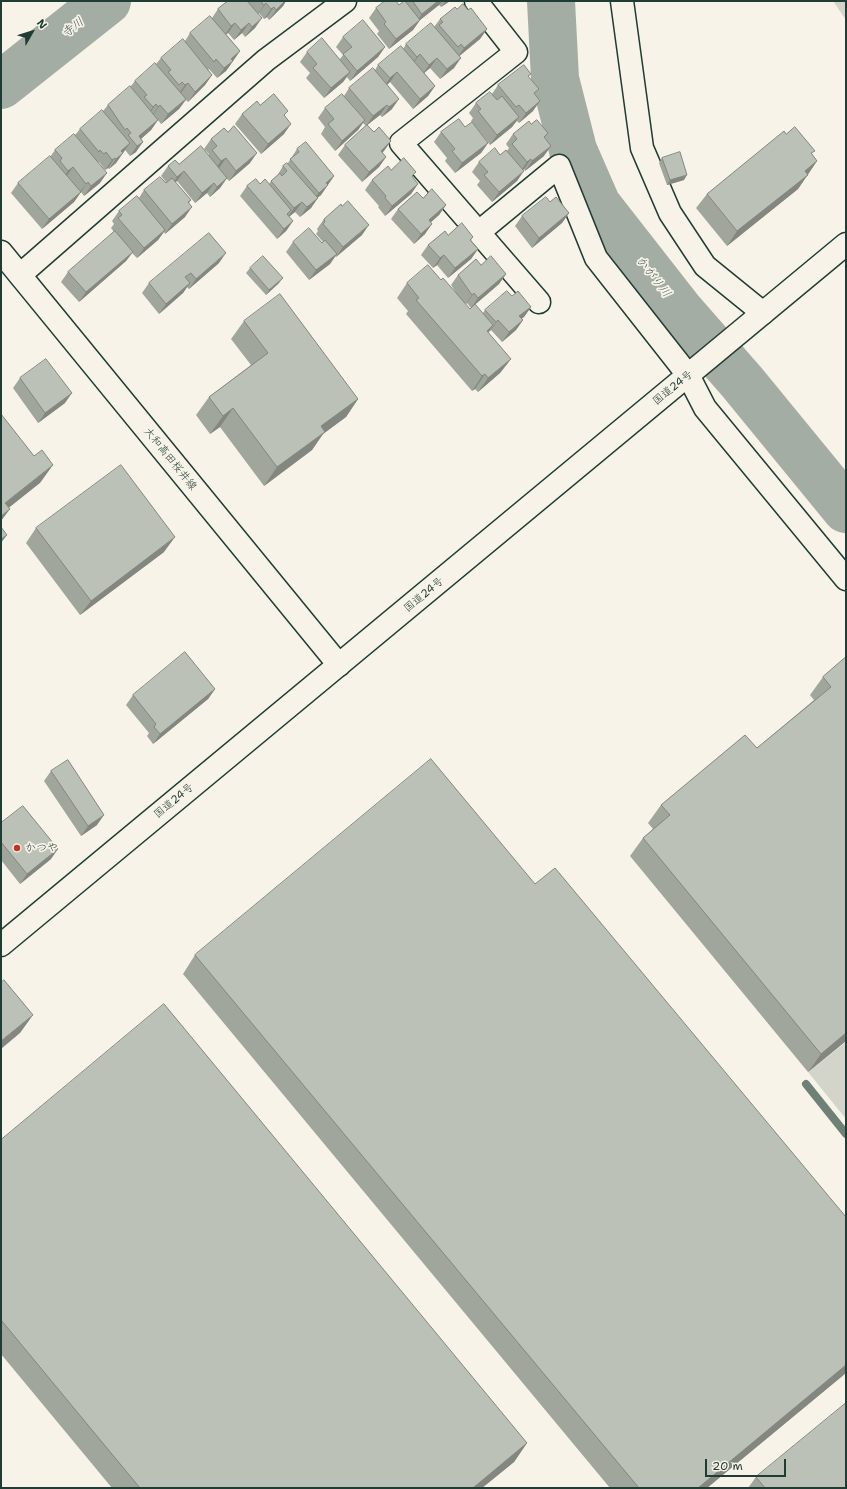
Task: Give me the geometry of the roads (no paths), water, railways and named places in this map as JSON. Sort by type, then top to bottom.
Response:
[{"type":"main road","points":[[20,275],[266,60],[345,1]]},
{"type":"main road","points":[[476,1],[516,52],[401,143],[540,302]]},
{"type":"main road","points":[[622,1],[642,148],[670,213],[705,266],[757,318]]},
{"type":"main road","points":[[479,232],[559,166],[596,258],[692,372],[705,408],[846,579]]},
{"type":"main road","name":"国道24号","points":[[1,945],[593,452],[846,244]]},
{"type":"main road","name":"大和高田桜井線","points":[[1,252],[339,665]]},
{"type":"waterway","name":"寺川","points":[[1,85],[107,1]]},
{"type":"waterway","name":"かがり川","points":[[551,1],[555,79],[573,150],[597,205],[679,310],[742,382],[846,509]]},
{"type":"waterway","points":[[806,1084],[846,1134]]},
{"type":"place","name":"かつや","points":[[17,848]]}]
